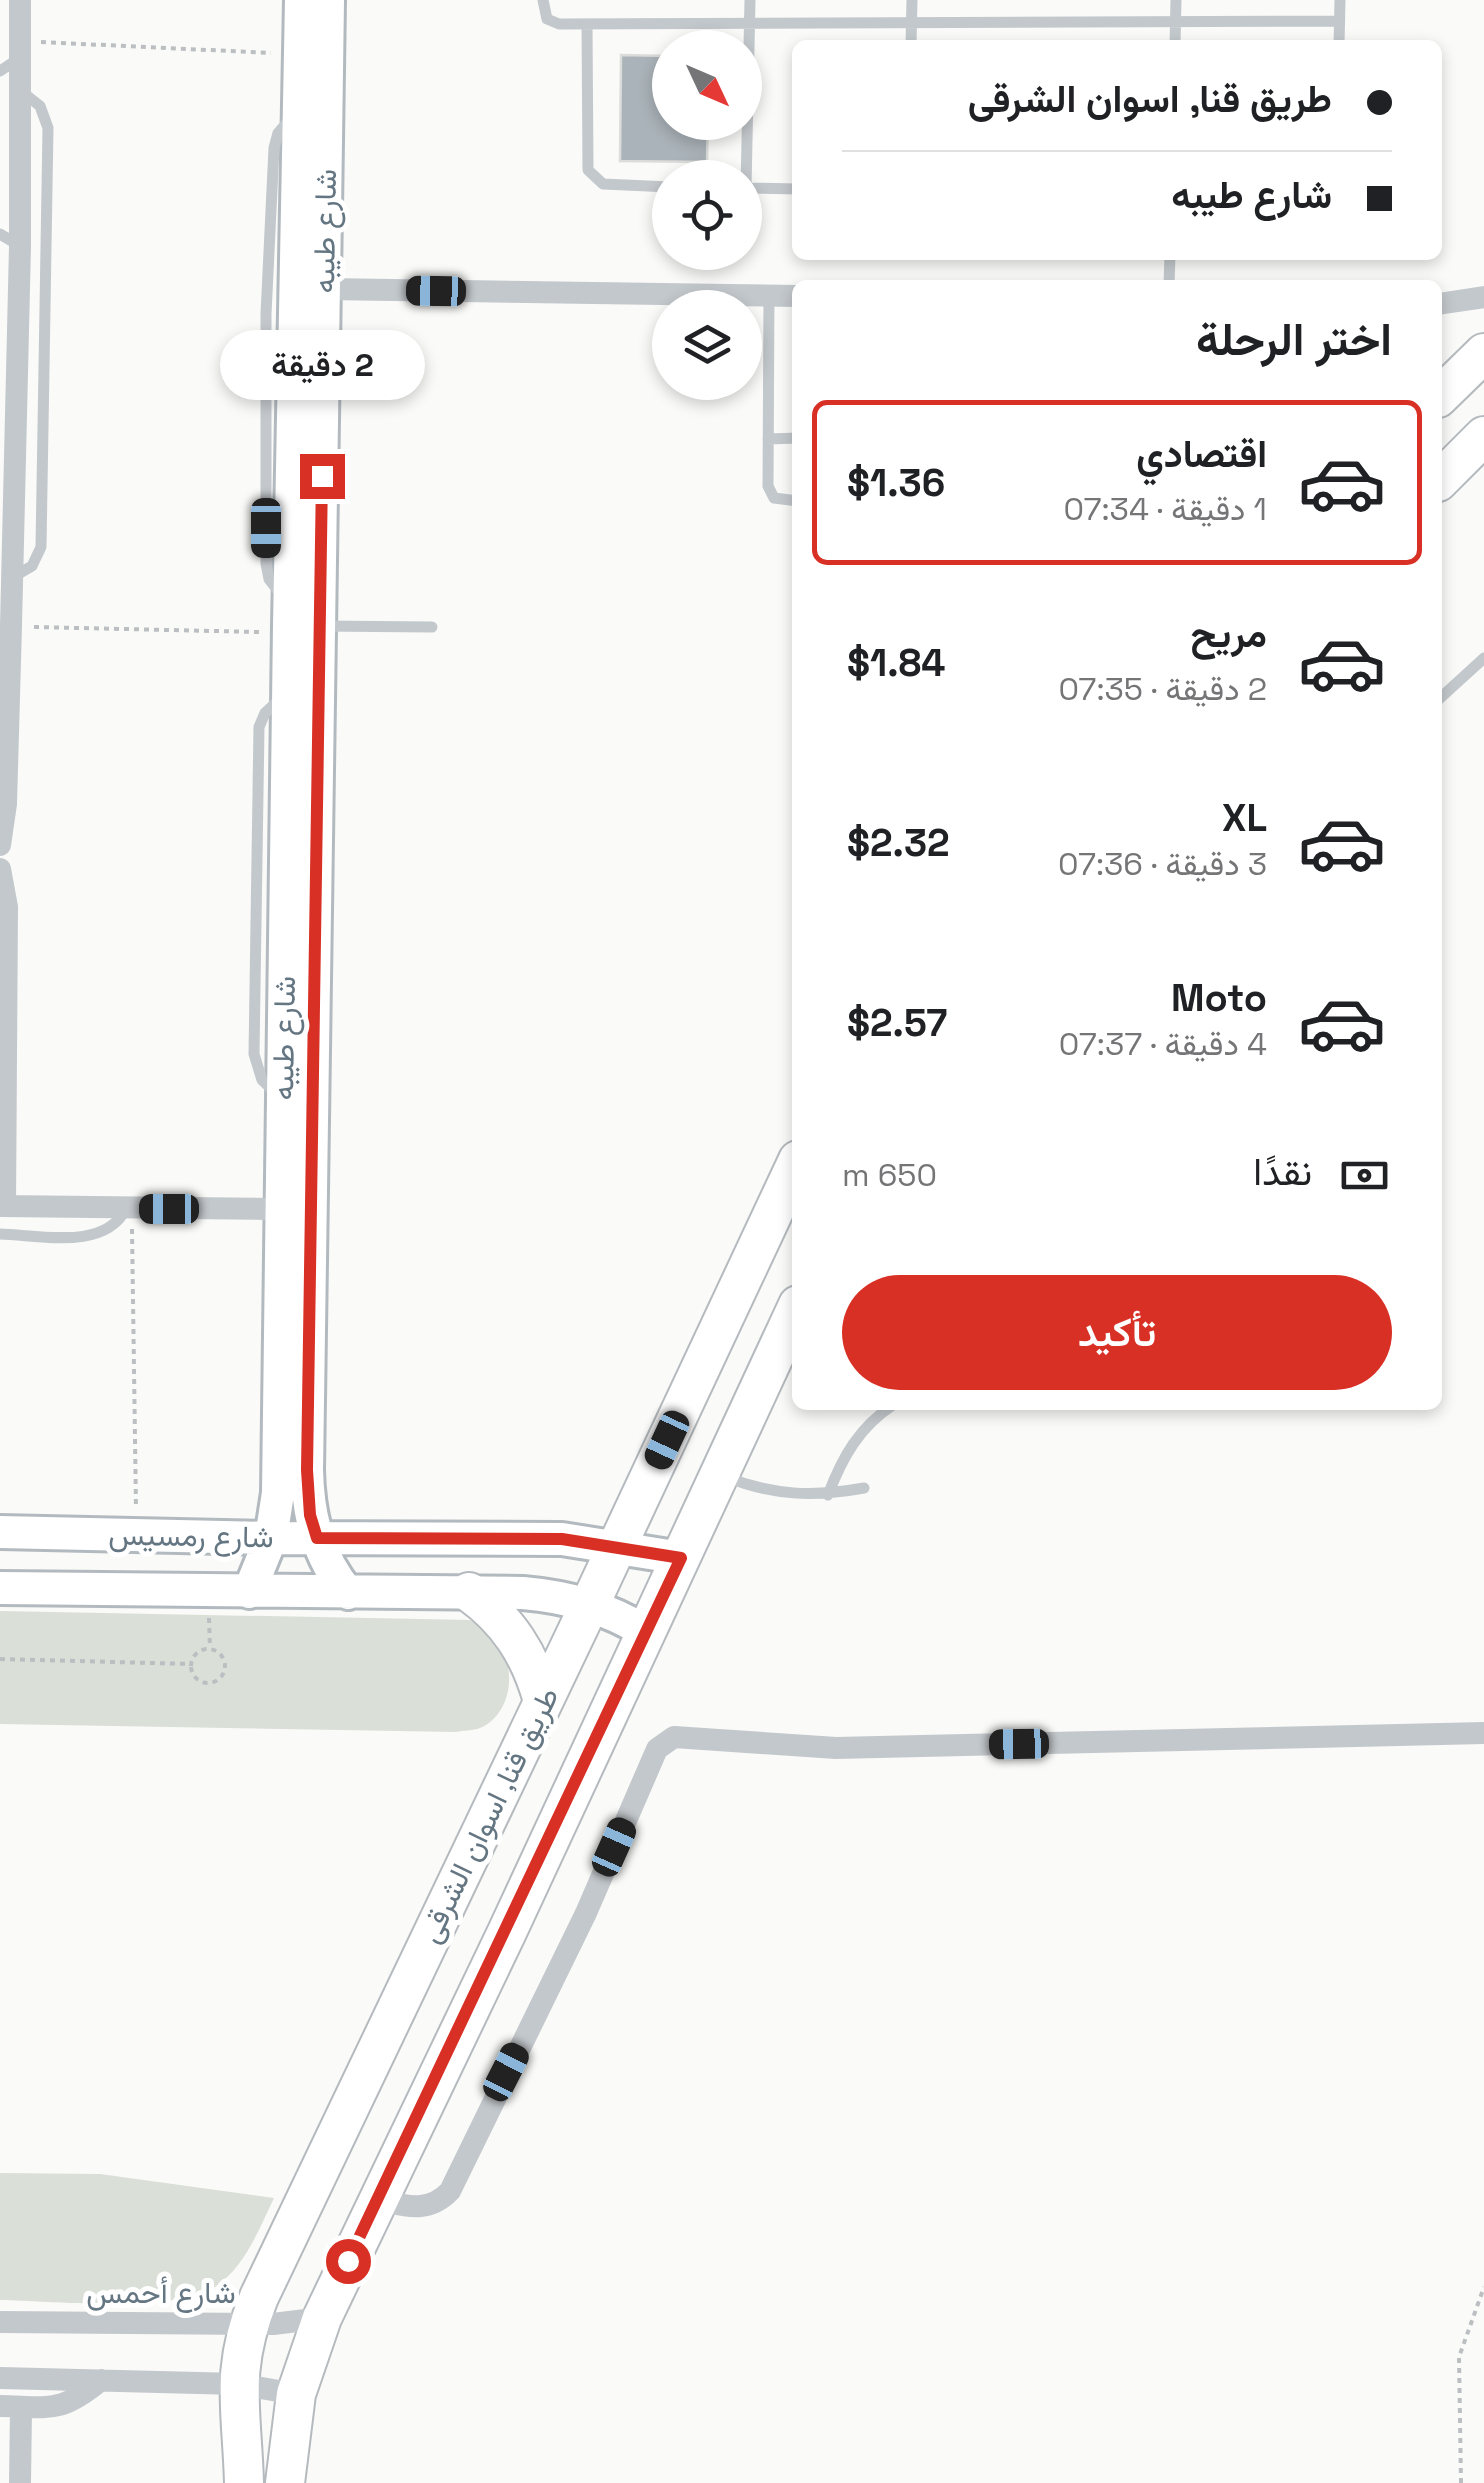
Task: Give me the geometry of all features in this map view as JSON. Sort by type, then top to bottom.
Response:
[{"type":"main road","name":"شارع طيبه","points":[[301,0],[297,622],[307,1470],[310,1515],[317,1538],[330,1567],[348,1592]]},
{"type":"main road","name":"شارع طيبه","points":[[250,1592],[271,1538],[278,1493],[289,694],[325,290],[328,0]]},
{"type":"main road","points":[[1442,394],[1484,353]]},
{"type":"main road","points":[[1442,478],[1484,436]]},
{"type":"main road","name":"طريق قنا, اسوان الشرقى","points":[[244,2483],[238,2384],[248,2324],[792,1173]]},
{"type":"main road","name":"طريق قنا, اسوان الشرقى","points":[[285,2483],[296,2394],[322,2318],[792,1319]]},
{"type":"main road","name":"شارع رمسيس","points":[[0,1532],[526,1538],[618,1546],[681,1558]]},
{"type":"main road","name":"شارع رمسيس","points":[[0,1588],[547,1595],[590,1604],[646,1632]]},
{"type":"main road","points":[[468,1592],[488,1606],[517,1639],[543,1701]]},
{"type":"street","points":[[0,843],[6,804],[11,626],[7,527],[10,240],[21,91],[20,0]]},
{"type":"street","points":[[325,290],[792,296]]},
{"type":"street","points":[[1442,303],[1484,297]]},
{"type":"street","points":[[0,870],[7,906],[3,1206],[281,1210]]},
{"type":"street","points":[[378,2200],[416,2208],[442,2200],[450,2191],[586,1913],[657,1749],[674,1737],[836,1748],[1484,1733]]},
{"type":"street","name":"شارع أحمس","points":[[0,2322],[248,2324],[322,2318]]},
{"type":"street","points":[[0,2378],[238,2384],[296,2394]]},
{"type":"street","points":[[20,2483],[10,2406],[70,2404],[101,2380]]},
{"type":"lane","points":[[543,0],[544,13],[552,23],[587,24],[1339,21]]},
{"type":"lane","points":[[746,160],[750,0]]},
{"type":"lane","points":[[911,40],[912,0]]},
{"type":"lane","points":[[1175,40],[1176,0]]},
{"type":"lane","points":[[1339,40],[1340,0]]},
{"type":"lane","points":[[587,24],[588,170],[603,184],[652,185]]},
{"type":"lane","points":[[0,71],[21,49]]},
{"type":"lane","points":[[12,578],[32,566],[42,547],[48,128],[40,106],[21,91]]},
{"type":"lane","points":[[762,188],[792,189]]},
{"type":"lane","points":[[769,296],[770,492],[780,500],[792,501]]},
{"type":"lane","points":[[768,439],[792,438]]},
{"type":"lane","points":[[297,622],[432,627]]},
{"type":"lane","points":[[1442,696],[1484,658]]},
{"type":"lane","points":[[0,1234],[96,1235],[111,1228],[129,1209]]},
{"type":"lane","points":[[828,1494],[840,1464],[858,1436],[887,1410]]},
{"type":"lane","points":[[720,1474],[772,1492],[828,1494],[864,1488]]},
{"type":"path","points":[[21,49],[301,55]]},
{"type":"path","points":[[11,626],[297,622]]},
{"type":"path","points":[[129,1209],[136,1535]]},
{"type":"path","points":[[210,1648],[222,1655],[226,1667],[220,1679],[207,1684],[195,1677],[191,1664],[197,1652],[210,1648]]},
{"type":"path","points":[[0,1659],[191,1664]]},
{"type":"path","points":[[1462,2483],[1459,2357],[1484,2287]]},
{"type":"shaded area","points":[[0,1611],[470,1620],[502,1650],[507,1662],[508,1688],[500,1712],[491,1721],[477,1729],[456,1732],[0,1724]]},
{"type":"shaded area","points":[[0,2173],[100,2174],[274,2198],[235,2269],[215,2287],[197,2295],[112,2304],[0,2300]]},
{"type":"building","points":[[621,55],[652,56],[652,140],[708,140],[707,160],[620,161]]},
{"type":"route","points":[[322,476],[307,1470],[310,1515],[317,1538],[562,1539],[681,1558],[348,2261]]}]
